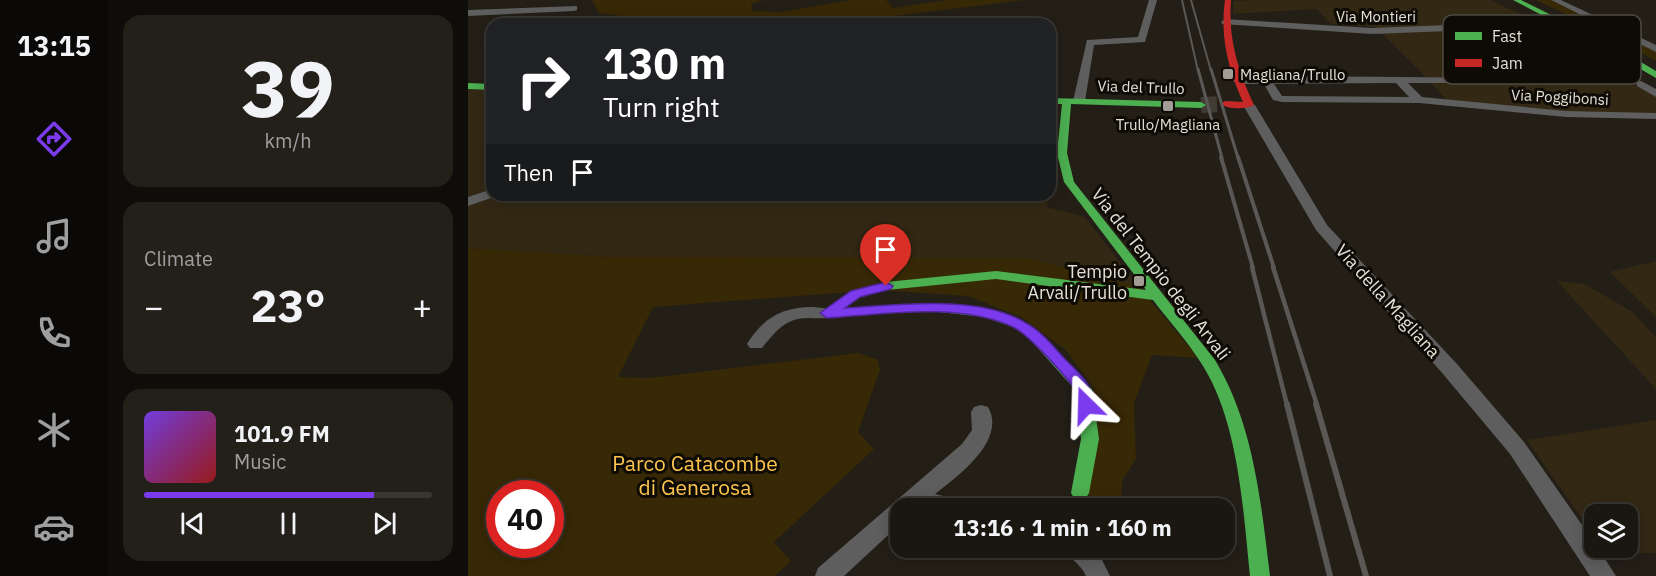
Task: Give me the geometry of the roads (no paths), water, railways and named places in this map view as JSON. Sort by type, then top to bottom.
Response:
[{"type":"main road","name":"Via della Magliana","points":[[1228,0],[1225,22],[1226,40],[1238,81],[1247,101]]},
{"type":"main road","points":[[1516,0],[1547,15]]},
{"type":"main road","points":[[1528,0],[1559,15]]},
{"type":"main road","points":[[1641,58],[1656,66]]},
{"type":"main road","points":[[1641,66],[1656,75]]},
{"type":"main road","points":[[468,86],[486,87]]},
{"type":"main road","name":"Via del Trullo","points":[[1056,101],[1200,101]]},
{"type":"main road","name":"Via del Tempio degli Arvali","points":[[1073,101],[1063,144],[1063,167],[1066,177],[1083,203],[1210,364],[1223,388],[1239,439],[1260,576]]},
{"type":"main road","points":[[1224,101],[1247,101]]},
{"type":"main road","points":[[827,313],[856,294],[886,286],[996,275],[1157,296]]},
{"type":"main road","points":[[827,313],[931,307],[986,313],[1018,324],[1033,334],[1084,388],[1090,439],[1080,493]]},
{"type":"street","points":[[1073,101],[1090,42],[1142,40],[1153,0]]},
{"type":"street","points":[[1555,0],[1586,15]]},
{"type":"street","points":[[468,13],[574,8]]},
{"type":"street","name":"Via Montieri","points":[[1225,22],[1372,31],[1443,28]]},
{"type":"street","points":[[1641,42],[1656,49]]},
{"type":"street","name":"Via Poggibonsi","points":[[1238,81],[1282,79],[1443,80]]},
{"type":"street","points":[[1399,80],[1419,100]]},
{"type":"street","points":[[1641,84],[1656,94]]},
{"type":"street","name":"Via Poggibonsi","points":[[1270,86],[1277,98],[1282,99],[1419,100],[1566,114],[1656,116]]},
{"type":"street","name":"Via della Magliana","points":[[1247,101],[1321,227],[1450,369],[1517,448],[1604,576]]},
{"type":"street","points":[[468,201],[486,195]]},
{"type":"street","points":[[756,344],[774,320],[785,313],[827,313]]},
{"type":"street","points":[[915,498],[949,470],[976,441],[983,427],[981,412]]},
{"type":"street","points":[[827,576],[890,519]]},
{"type":"street","points":[[1090,558],[1098,576]]},
{"type":"tunnel","points":[[1201,105],[1225,104]]},
{"type":"railway","points":[[1182,0],[1198,71]]},
{"type":"railway","points":[[1191,0],[1211,71]]},
{"type":"railway","points":[[1198,69],[1222,158]]},
{"type":"railway","points":[[1211,69],[1238,158]]},
{"type":"railway","points":[[1221,157],[1253,268]]},
{"type":"railway","points":[[1238,157],[1274,268]]},
{"type":"railway","points":[[1252,267],[1287,405]]},
{"type":"railway","points":[[1273,267],[1317,405]]},
{"type":"railway","points":[[1287,404],[1330,576]]},
{"type":"railway","points":[[1316,404],[1366,576]]},
{"type":"place","name":"Magliana/Trullo","points":[[1228,74]]},
{"type":"place","name":"Trullo/Magliana","points":[[1168,106]]},
{"type":"place","name":"Tempio Arvali/Trullo","points":[[1139,281]]},
{"type":"park label","name":"Parco Catacombe di Generosa","points":[[695,475]]}]
